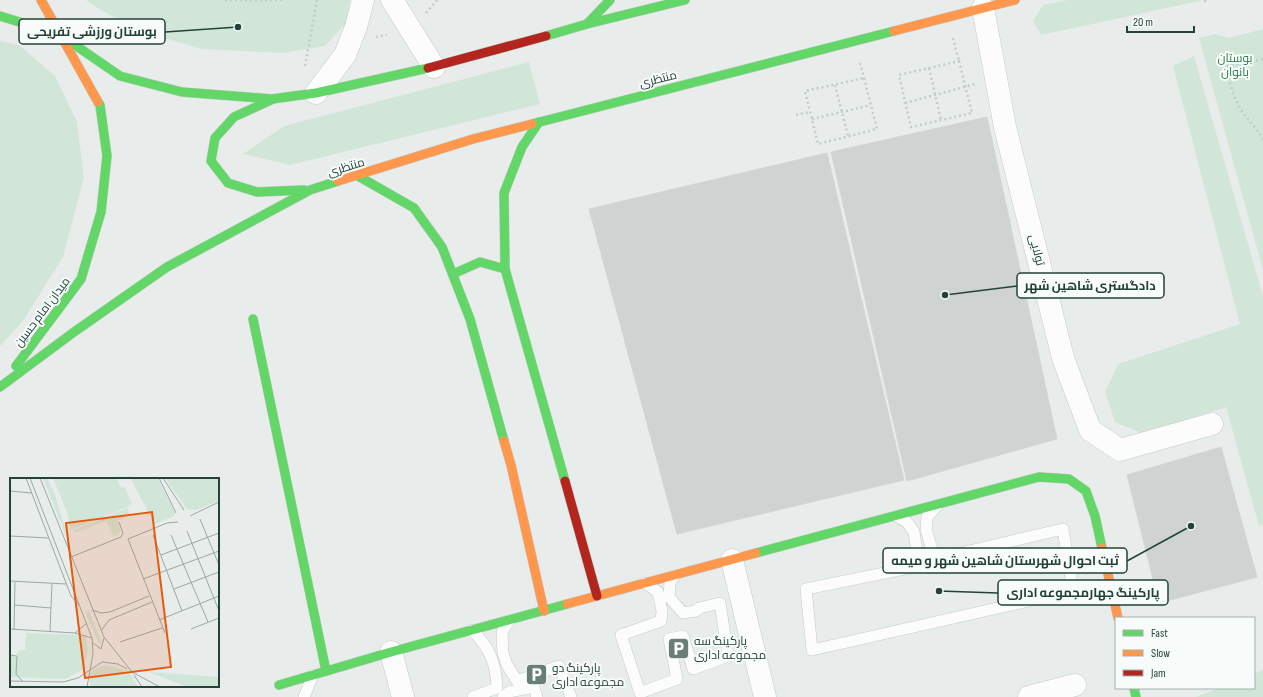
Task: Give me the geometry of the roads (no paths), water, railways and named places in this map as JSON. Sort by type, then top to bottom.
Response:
[{"type":"main road","name":"میدان امام حسین","points":[[1,386],[82,279],[101,212],[107,156],[100,105],[41,0]]},
{"type":"main road","points":[[587,24],[610,0]]},
{"type":"main road","points":[[0,16],[59,34],[120,76],[182,92],[272,99],[316,93],[434,67],[587,24],[685,0]]},
{"type":"main road","name":"منتظری","points":[[310,190],[473,139],[1015,0]]},
{"type":"main road","points":[[272,99],[234,117],[215,138],[211,161],[228,183],[257,192],[310,190]]},
{"type":"main road","points":[[538,122],[522,147],[504,194],[505,269],[597,596]]},
{"type":"main road","points":[[358,176],[414,208],[442,247],[470,319],[511,465],[544,611]]},
{"type":"main road","points":[[1,386],[167,267],[310,190]]},
{"type":"main road","points":[[453,274],[480,262],[505,269]]},
{"type":"main road","points":[[253,318],[326,671]]},
{"type":"main road","points":[[283,687],[313,675],[391,652],[1039,477],[1069,479],[1086,491],[1095,516],[1118,617]]},
{"type":"street","points":[[316,93],[345,55],[356,27],[363,0]]},
{"type":"street","points":[[392,0],[434,67]]},
{"type":"street","name":"تولایی","points":[[983,8],[1005,127],[1063,358],[1090,430],[1120,450],[1212,424]]},
{"type":"street","points":[[732,560],[765,697]]},
{"type":"street","points":[[391,652],[403,697]]},
{"type":"street","points":[[1029,697],[1075,685]]},
{"type":"lane","points":[[895,516],[907,522],[914,532],[919,566],[806,589],[812,650],[1073,591],[1063,529],[935,559],[926,530],[927,517],[940,504]]},
{"type":"lane","points":[[645,583],[658,592],[662,611],[661,621],[621,635],[640,693],[678,679],[669,639],[683,636],[693,669],[728,656],[720,603],[699,608],[696,611],[683,613],[669,596],[670,583],[674,576]]},
{"type":"lane","points":[[509,620],[502,632],[503,654],[507,665],[517,681],[559,666],[571,697]]},
{"type":"lane","points":[[472,630],[493,659],[497,672],[497,688],[473,697]]},
{"type":"lane","points":[[304,697],[313,675]]},
{"type":"lane","points":[[503,697],[509,692],[534,687],[537,697]]},
{"type":"place","name":"بوستان ورزشی تفریحی","points":[[238,27]]},
{"type":"place","name":"دادگستری شاهین شهر","points":[[945,295]]},
{"type":"place","name":"ثبت احوال شهرستان شاهین شهر و میمه","points":[[1191,526]]},
{"type":"place","name":"پارکینگ جهارمجموعه اداری","points":[[939,591]]},
{"type":"place","name":"پارکینگ سه مجموعه اداری","points":[[678,648]]},
{"type":"place","name":"پارکینگ دو مجموعه اداری","points":[[537,675]]},
{"type":"park label","name":"بوستان بانوان","points":[[1235,65]]}]
